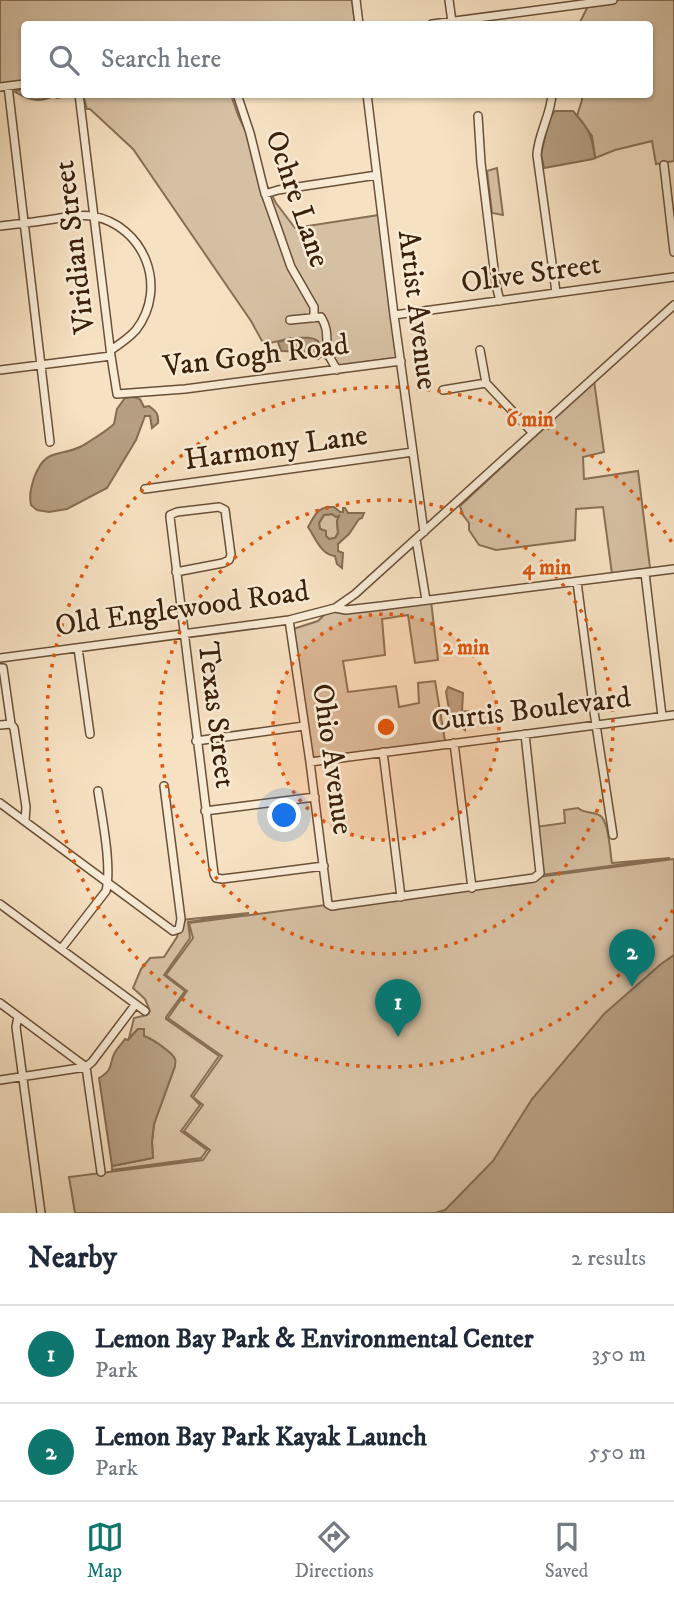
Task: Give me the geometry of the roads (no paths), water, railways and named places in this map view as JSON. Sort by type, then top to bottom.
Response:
[{"type":"street","points":[[356,0],[359,21]]},
{"type":"street","points":[[449,0],[452,21]]},
{"type":"street","points":[[459,21],[613,0]]},
{"type":"street","points":[[4,87],[24,223],[50,442]]},
{"type":"street","name":"Viridian Street","points":[[80,98],[117,394]]},
{"type":"street","name":"Ochre Lane","points":[[238,98],[265,194],[291,267],[314,307],[314,318],[321,317],[326,326],[328,352],[337,370]]},
{"type":"street","name":"Artist Avenue","points":[[367,98],[424,532]]},
{"type":"street","points":[[552,98],[538,142],[537,155],[556,292]]},
{"type":"street","points":[[478,116],[481,163],[499,301]]},
{"type":"street","points":[[664,165],[674,252]]},
{"type":"street","points":[[265,194],[377,175]]},
{"type":"street","points":[[0,226],[86,215],[95,217],[118,226],[133,239],[146,257],[151,279],[148,305],[140,324],[111,353],[0,370]]},
{"type":"street","name":"Olive Street","points":[[394,315],[674,277]]},
{"type":"street","name":"Old Englewood Road","points":[[1,658],[289,620],[335,608],[355,594],[674,305]]},
{"type":"street","points":[[290,320],[314,318]]},
{"type":"street","points":[[480,350],[486,383],[533,433]]},
{"type":"street","name":"Van Gogh Road","points":[[117,394],[401,361]]},
{"type":"street","points":[[443,390],[486,383]]},
{"type":"street","name":"Harmony Lane","points":[[145,489],[413,452]]},
{"type":"street","name":"Texas Street","points":[[176,572],[229,560],[231,555],[225,510],[219,507],[170,515],[176,572],[183,633],[196,741],[216,878],[324,866]]},
{"type":"street","points":[[416,538],[426,600]]},
{"type":"street","points":[[335,608],[346,610],[674,569]]},
{"type":"street","points":[[645,573],[662,716]]},
{"type":"street","points":[[576,582],[613,835]]},
{"type":"street","name":"Ohio Avenue","points":[[289,620],[328,904],[332,906],[401,897]]},
{"type":"street","points":[[0,647],[1,658]]},
{"type":"street","points":[[78,648],[90,734]]},
{"type":"street","points":[[1,668],[14,728],[26,807],[24,821]]},
{"type":"street","name":"Curtis Boulevard","points":[[310,762],[674,715]]},
{"type":"street","points":[[0,725],[11,724]]},
{"type":"street","points":[[196,741],[304,726]]},
{"type":"street","points":[[383,752],[401,897],[534,878],[540,873],[525,734]]},
{"type":"street","points":[[454,743],[472,888]]},
{"type":"street","points":[[0,803],[173,932],[178,930],[181,924],[181,915],[164,786]]},
{"type":"street","points":[[61,949],[106,891],[108,883],[98,791]]},
{"type":"street","points":[[205,811],[315,797]]},
{"type":"street","points":[[0,904],[145,1011]]},
{"type":"street","points":[[0,1003],[86,1068],[101,1172]]},
{"type":"street","points":[[0,1080],[86,1068],[135,1005]]},
{"type":"street","points":[[18,1017],[16,1027],[41,1213]]},
{"type":"place","name":"Lemon Bay Park Kayak Launch","points":[[632,987]]},
{"type":"place","name":"Lemon Bay Park & Environmental Center","points":[[398,1037]]}]
